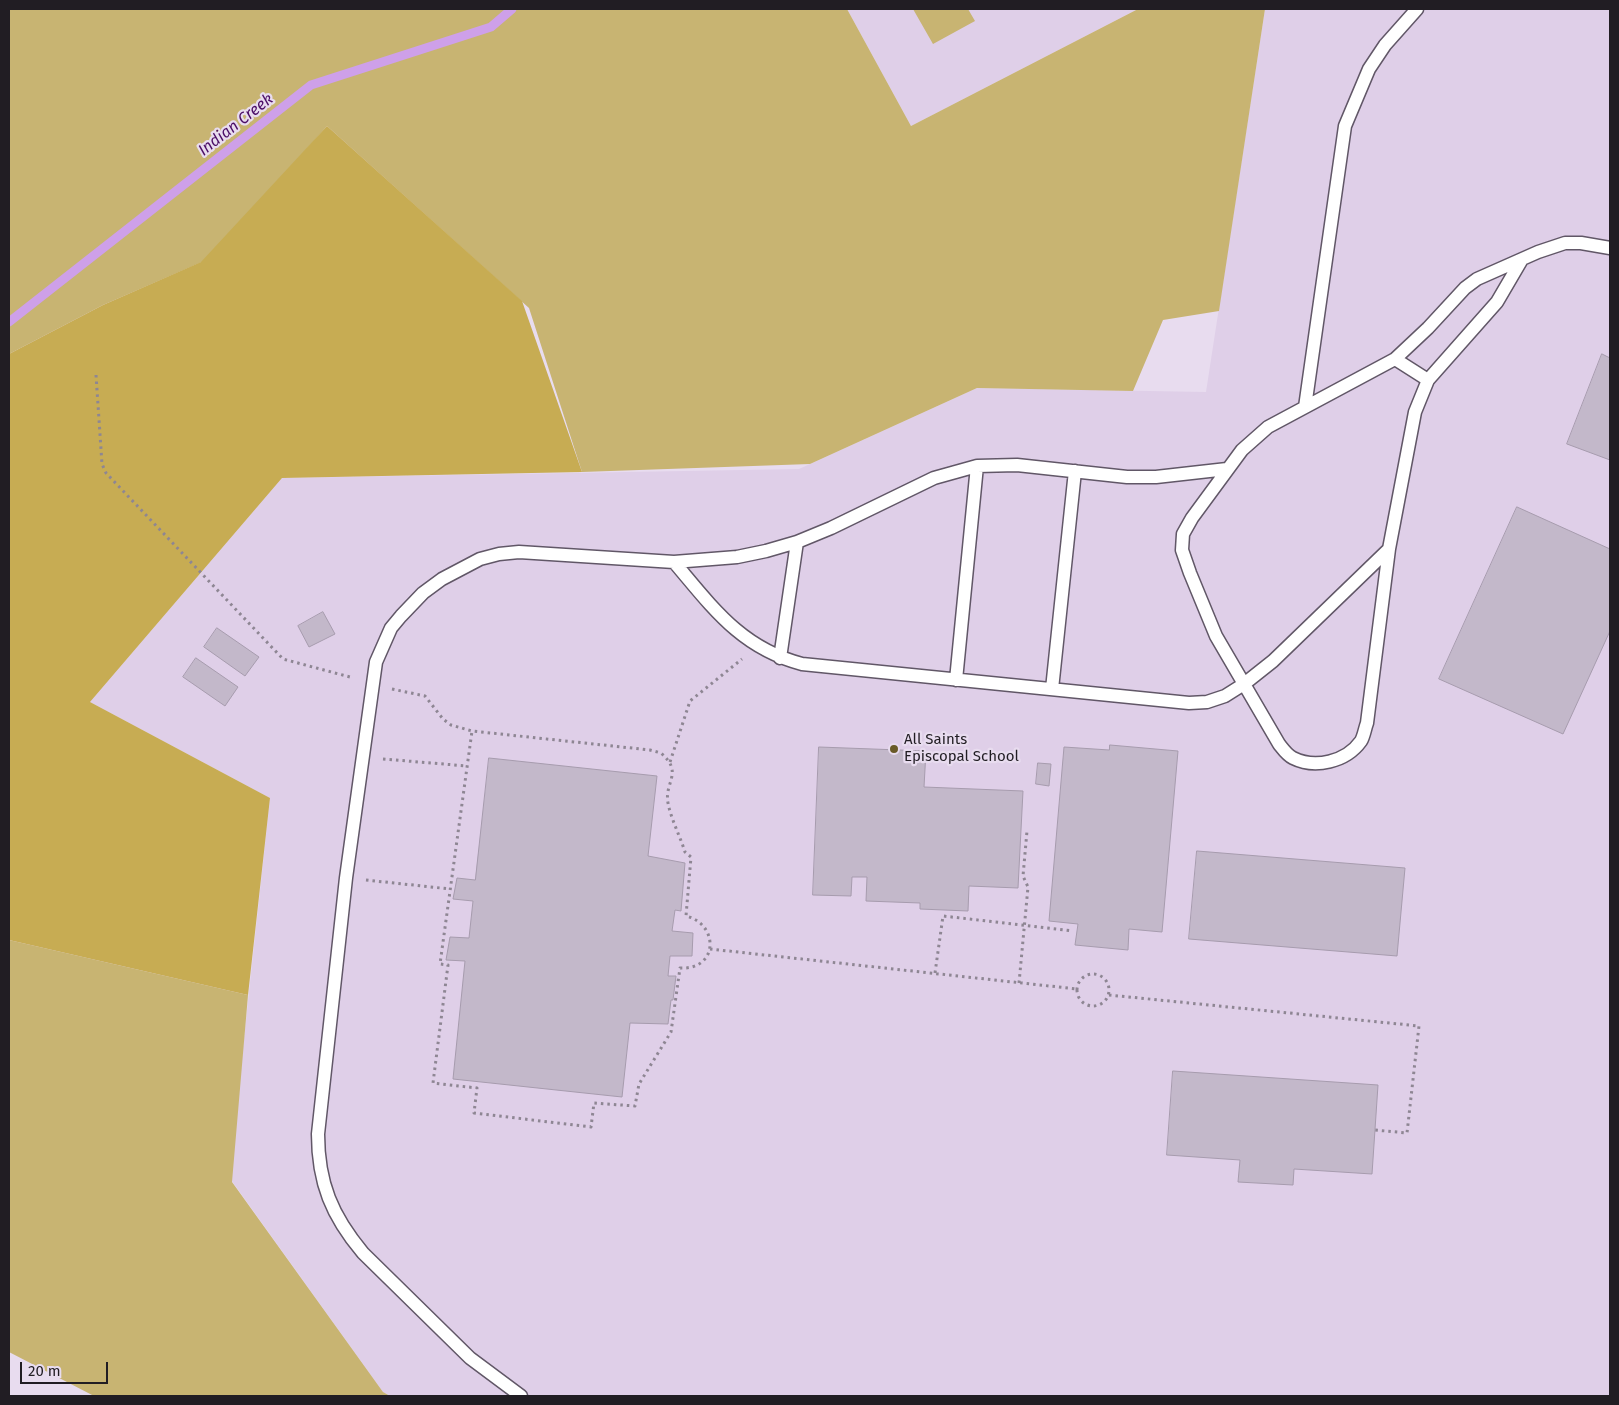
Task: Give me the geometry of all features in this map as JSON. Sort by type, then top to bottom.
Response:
[{"type":"lane","points":[[1305,407],[1346,126],[1369,69],[1397,30],[1417,9]]},
{"type":"lane","points":[[1520,261],[1498,302],[1428,380],[1415,412],[1389,549],[1367,723],[1362,740],[1352,750],[1325,764],[1308,763],[1291,757],[1278,744],[1202,606],[1182,550],[1183,534],[1192,518],[1242,450],[1268,427],[1377,370],[1394,359],[1428,328],[1465,288],[1490,272],[1565,243],[1581,242],[1610,248]]},
{"type":"lane","points":[[1394,359],[1428,380]]},
{"type":"lane","points":[[521,1396],[470,1358],[363,1253],[332,1209],[322,1179],[318,1134],[346,878],[371,684],[376,662],[383,644],[401,616],[423,593],[442,579],[480,560],[500,554],[519,552],[674,562],[737,557],[797,542],[934,478],[977,466],[1017,465],[1156,477],[1188,475],[1227,469]]},
{"type":"lane","points":[[956,680],[977,466]]},
{"type":"lane","points":[[1052,689],[1075,471]]},
{"type":"lane","points":[[780,658],[797,542]]},
{"type":"lane","points":[[674,562],[715,609],[756,647],[780,658],[802,664],[1189,703],[1207,702],[1225,696],[1244,684],[1273,661],[1389,549]]},
{"type":"path","points":[[96,375],[102,464],[106,473],[283,659],[350,677]]},
{"type":"path","points":[[670,763],[690,701],[756,647]]},
{"type":"path","points":[[389,688],[425,696],[443,719],[451,724],[472,731],[650,750],[661,752],[670,763],[673,772],[668,802],[685,852],[691,858],[686,916],[700,921],[710,939],[710,949],[700,965],[689,969],[680,968],[671,1032],[639,1084],[635,1106],[594,1103],[590,1127],[474,1113],[477,1088],[433,1083],[448,965],[440,964],[472,731]]},
{"type":"path","points":[[361,757],[467,766]]},
{"type":"path","points":[[1019,983],[1028,887],[1023,876],[1027,831]]},
{"type":"path","points":[[346,878],[450,890]]},
{"type":"path","points":[[935,973],[943,916],[1073,931]]},
{"type":"path","points":[[710,949],[1077,989]]},
{"type":"path","points":[[1095,974],[1105,979],[1109,995],[1102,1003],[1092,1006],[1079,999],[1077,989],[1084,977],[1095,974]]},
{"type":"path","points":[[1109,995],[1419,1026],[1407,1133],[1375,1130]]},
{"type":"shaded area","points":[[9,9],[847,9],[911,126],[1138,9],[1265,9],[1219,311],[1163,320],[1133,391],[977,388],[810,464],[582,472],[529,308],[327,126],[211,258],[103,305],[9,354]]},
{"type":"shaded area","points":[[847,9],[1138,9],[911,126]]},
{"type":"shaded area","points":[[913,9],[968,9],[975,21],[933,44]]},
{"type":"shaded area","name":"All Saints Episcopal School","points":[[1265,9],[1610,9],[1610,1396],[390,1396],[383,1392],[229,1177],[270,798],[90,702],[282,478],[799,469],[977,388],[1206,392]]},
{"type":"shaded area","points":[[327,126],[522,301],[582,472],[282,478],[90,702],[270,798],[248,995],[9,940],[9,354],[103,305],[201,262]]},
{"type":"shaded area","points":[[9,940],[248,995],[232,1182],[383,1392],[390,1396],[94,1396],[9,1352]]},
{"type":"building","points":[[1602,354],[1610,358],[1610,460],[1567,444]]},
{"type":"building","points":[[1517,507],[1610,549],[1610,631],[1563,734],[1439,679]]},
{"type":"building","points":[[323,612],[335,634],[309,647],[298,626]]},
{"type":"building","points":[[217,628],[259,657],[245,676],[204,647]]},
{"type":"building","points":[[196,658],[238,687],[225,706],[183,677]]},
{"type":"building","points":[[1110,745],[1178,751],[1162,932],[1129,929],[1128,950],[1075,945],[1078,924],[1049,921],[1064,747],[1109,750]]},
{"type":"building","points":[[819,747],[926,751],[924,787],[1023,791],[1018,888],[969,886],[968,911],[920,909],[920,903],[866,901],[867,877],[852,877],[851,896],[813,895]]},
{"type":"building","points":[[489,758],[657,776],[648,856],[685,863],[681,911],[675,910],[672,931],[693,933],[692,956],[670,956],[668,976],[676,976],[668,1024],[630,1023],[622,1097],[453,1079],[465,961],[446,960],[450,937],[469,938],[473,901],[453,899],[457,878],[475,880]]},
{"type":"building","points":[[1038,763],[1051,764],[1049,786],[1036,784]]},
{"type":"building","points":[[1197,851],[1405,868],[1397,956],[1189,939]]},
{"type":"building","points":[[1173,1071],[1378,1085],[1372,1174],[1294,1169],[1293,1185],[1238,1182],[1240,1160],[1167,1155]]},
{"type":"waterway","name":"Indian Creek","points":[[9,322],[311,85],[491,27],[512,9]]},
{"type":"place","name":"All Saints Episcopal School","points":[[894,749]]}]
